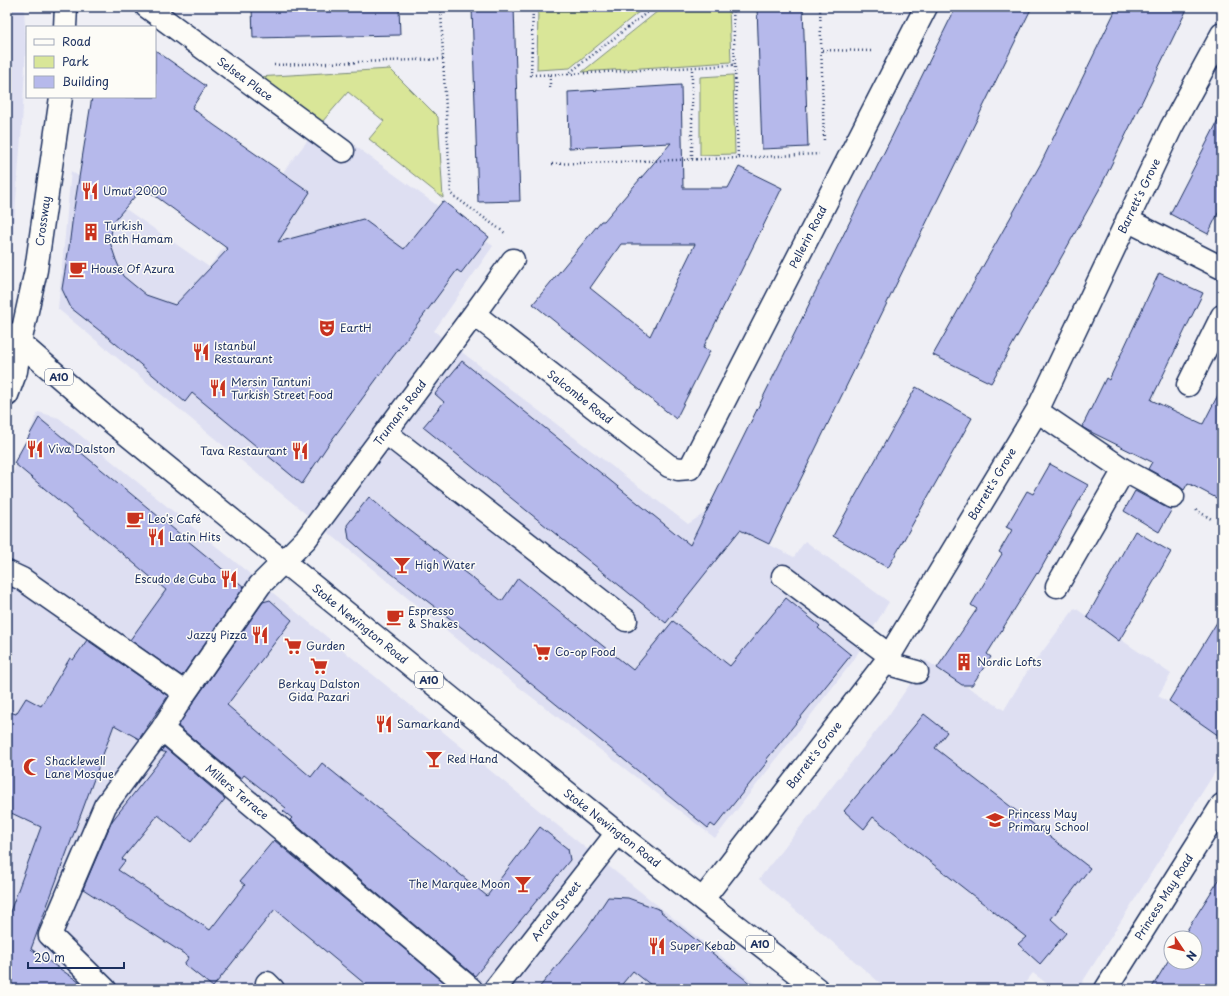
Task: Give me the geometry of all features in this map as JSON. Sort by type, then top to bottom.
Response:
[{"type":"main road","points":[[65,26],[66,7]]},
{"type":"main road","name":"Selsea Place","points":[[147,7],[343,151]]},
{"type":"main road","name":"Pellerin Road","points":[[690,468],[926,7]]},
{"type":"main road","name":"Barrett's Grove","points":[[702,899],[887,659],[1037,411],[1171,128],[1222,34]]},
{"type":"main road","name":"Crossway","points":[[7,395],[16,371],[14,338],[36,270],[61,98]]},
{"type":"main road","points":[[1127,220],[1222,268]]},
{"type":"main road","name":"Truman's Road","points":[[283,562],[306,539],[513,260]]},
{"type":"main road","name":"Salcombe Road","points":[[474,314],[669,466],[678,469],[690,468]]},
{"type":"main road","points":[[1188,385],[1222,316]]},
{"type":"main road","name":"Stoke Newington Road","points":[[14,338],[103,415],[617,833],[817,989]]},
{"type":"main road","points":[[1037,411],[1124,470],[1173,497]]},
{"type":"main road","points":[[386,433],[626,620]]},
{"type":"main road","points":[[1057,586],[1124,470]]},
{"type":"main road","points":[[105,989],[50,935],[105,806],[162,729],[185,693],[260,585],[283,562]]},
{"type":"main road","points":[[7,572],[22,579],[185,693]]},
{"type":"main road","points":[[783,576],[887,659],[917,672]]},
{"type":"main road","name":"Millers Terrace","points":[[162,729],[471,989]]},
{"type":"main road","name":"Princess May Road","points":[[1106,989],[1222,806]]},
{"type":"main road","name":"Arcola Street","points":[[495,989],[617,833]]},
{"type":"path","points":[[441,7],[451,194],[511,238]]},
{"type":"path","points":[[533,7],[531,76],[735,65]]},
{"type":"path","points":[[568,74],[654,7]]},
{"type":"path","points":[[734,7],[738,158]]},
{"type":"path","points":[[820,7],[824,154]]},
{"type":"path","points":[[822,50],[904,51]]},
{"type":"path","points":[[230,67],[443,59]]},
{"type":"path","points":[[692,67],[692,159]]},
{"type":"path","points":[[550,75],[550,88]]},
{"type":"path","points":[[552,164],[851,154]]},
{"type":"shaded area","points":[[7,7],[24,7],[26,47],[22,125],[12,249],[7,254]]},
{"type":"shaded area","points":[[322,122],[493,246],[434,331],[688,524],[705,513],[794,557],[805,541],[889,602],[853,661],[715,838],[468,648],[58,309],[71,171],[209,267]]},
{"type":"shaded area","points":[[38,412],[59,418],[552,821],[762,989],[7,989],[7,487]]},
{"type":"shaded area","name":"Princess May Primary School","points":[[1075,608],[1171,674],[1158,696],[1222,733],[1222,761],[1078,989],[1054,989],[1033,973],[1020,989],[887,989],[759,879],[888,716],[925,660],[1004,710],[1027,672]]},
{"type":"green space","points":[[538,7],[645,7],[570,68],[537,70]]},
{"type":"green space","points":[[663,7],[729,7],[731,62],[582,72]]},
{"type":"green space","points":[[390,69],[438,117],[443,198],[369,139],[384,121],[348,92],[322,122],[257,77]]},
{"type":"green space","points":[[733,75],[735,154],[700,155],[700,77]]},
{"type":"building","points":[[252,7],[399,7],[400,35],[253,38]]},
{"type":"building","points":[[472,7],[514,7],[520,201],[478,202]]},
{"type":"building","points":[[757,7],[803,7],[808,147],[762,149]]},
{"type":"building","points":[[956,7],[1032,7],[769,544],[740,530],[666,623],[423,427],[444,402],[435,394],[462,361],[690,545]]},
{"type":"building","points":[[1117,7],[1188,7],[1099,190],[991,383],[933,355],[1040,165]]},
{"type":"building","points":[[156,51],[206,86],[192,108],[310,192],[278,242],[363,219],[404,249],[443,201],[489,237],[461,273],[457,270],[328,445],[302,484],[192,393],[185,402],[71,308],[62,289],[92,98],[156,98]],"holes":[[[143,187],[228,249],[175,305],[146,295],[123,276],[110,242],[113,222]]]},
{"type":"building","points":[[681,85],[683,188],[728,188],[739,167],[782,188],[703,348],[710,351],[676,419],[533,304],[601,221],[604,221],[671,143],[569,148],[568,92]],"holes":[[[621,244],[695,244],[650,336],[590,288]]]},
{"type":"building","points":[[1222,113],[1222,205],[1208,234],[1170,214]]},
{"type":"building","points":[[1159,273],[1203,293],[1151,400],[1203,424],[1222,387],[1222,501],[1188,483],[1184,490],[1148,469],[1152,462],[1082,427],[1106,378],[1109,380]]},
{"type":"building","points":[[916,387],[972,418],[888,568],[833,536]]},
{"type":"building","points":[[39,418],[244,587],[182,676],[130,640],[166,590],[14,463]]},
{"type":"building","points":[[1050,464],[1088,485],[1038,574],[1037,573],[987,654],[991,657],[972,685],[962,685],[937,668],[977,609],[971,605],[1002,554],[999,552],[1012,530],[1006,527],[1027,491],[1033,494]]},
{"type":"building","points":[[1135,491],[1167,508],[1172,509],[1159,532],[1124,511]]},
{"type":"building","points":[[369,497],[502,601],[518,578],[633,670],[673,621],[730,666],[786,598],[820,626],[818,628],[851,655],[766,760],[768,761],[715,827],[711,824],[708,828],[470,634],[366,554],[349,539],[347,525]]},
{"type":"building","points":[[1135,531],[1171,552],[1119,641],[1087,617]]},
{"type":"building","points":[[270,600],[292,620],[227,705],[311,777],[322,763],[487,896],[540,827],[568,849],[570,860],[475,976],[290,820],[292,818],[283,811],[286,808],[244,775],[241,779],[178,726],[263,602]]},
{"type":"building","points":[[1222,614],[1222,738],[1169,701]]},
{"type":"building","points":[[87,640],[168,696],[139,739],[114,725],[31,949],[87,989],[7,989],[7,920],[41,827],[7,811],[7,711],[16,714],[26,698],[41,706],[70,658],[73,660]]},
{"type":"building","points":[[924,714],[947,732],[935,748],[1090,868],[1051,919],[1066,933],[1040,964],[1018,944],[1026,937],[873,817],[864,829],[844,811]]},
{"type":"building","points":[[164,747],[225,799],[191,842],[158,815],[122,859],[125,861],[118,870],[210,930],[245,885],[240,881],[274,840],[452,989],[371,989],[275,909],[213,987],[184,964],[189,957],[83,889],[112,821],[166,753],[161,751]]},
{"type":"building","points":[[1222,875],[1222,989],[1151,989],[1163,969],[1203,970],[1203,930],[1187,930]]},
{"type":"building","points":[[608,897],[628,898],[661,910],[661,912],[757,989],[656,989],[633,971],[618,989],[538,989],[587,929]]},
{"type":"place","name":"Umut 2000","points":[[90,191]]},
{"type":"place","name":"Turkish Bath Hamam","points":[[91,232]]},
{"type":"place","name":"House Of Azura","points":[[78,269]]},
{"type":"place","name":"EartH","points":[[327,328]]},
{"type":"place","name":"Istanbul Restaurant","points":[[201,352]]},
{"type":"place","name":"Mersin Tantuni Turkish Street Food","points":[[218,388]]},
{"type":"place","name":"Viva Dalston","points":[[35,449]]},
{"type":"place","name":"Tava Restaurant","points":[[300,451]]},
{"type":"place","name":"Leo's Café","points":[[135,519]]},
{"type":"place","name":"Latin Hits","points":[[156,537]]},
{"type":"place","name":"High Water","points":[[402,565]]},
{"type":"place","name":"Escudo de Cuba","points":[[229,579]]},
{"type":"place","name":"Espresso & Shakes","points":[[395,617]]},
{"type":"place","name":"Jazzy Pizza","points":[[260,635]]},
{"type":"place","name":"Gurden","points":[[293,646]]},
{"type":"place","name":"Co-op Food","points":[[542,652]]},
{"type":"place","name":"Nordic Lofts","points":[[964,662]]},
{"type":"place","name":"Berkay Dalston Gida Pazari","points":[[319,666]]},
{"type":"place","name":"Samarkand","points":[[384,724]]},
{"type":"place","name":"Red Hand","points":[[434,759]]},
{"type":"place","name":"Shacklewell Lane Mosque","points":[[32,767]]},
{"type":"place","name":"Princess May Primary School","points":[[995,820]]},
{"type":"place","name":"The Marquee Moon","points":[[523,884]]},
{"type":"place","name":"Super Kebab","points":[[657,946]]}]
